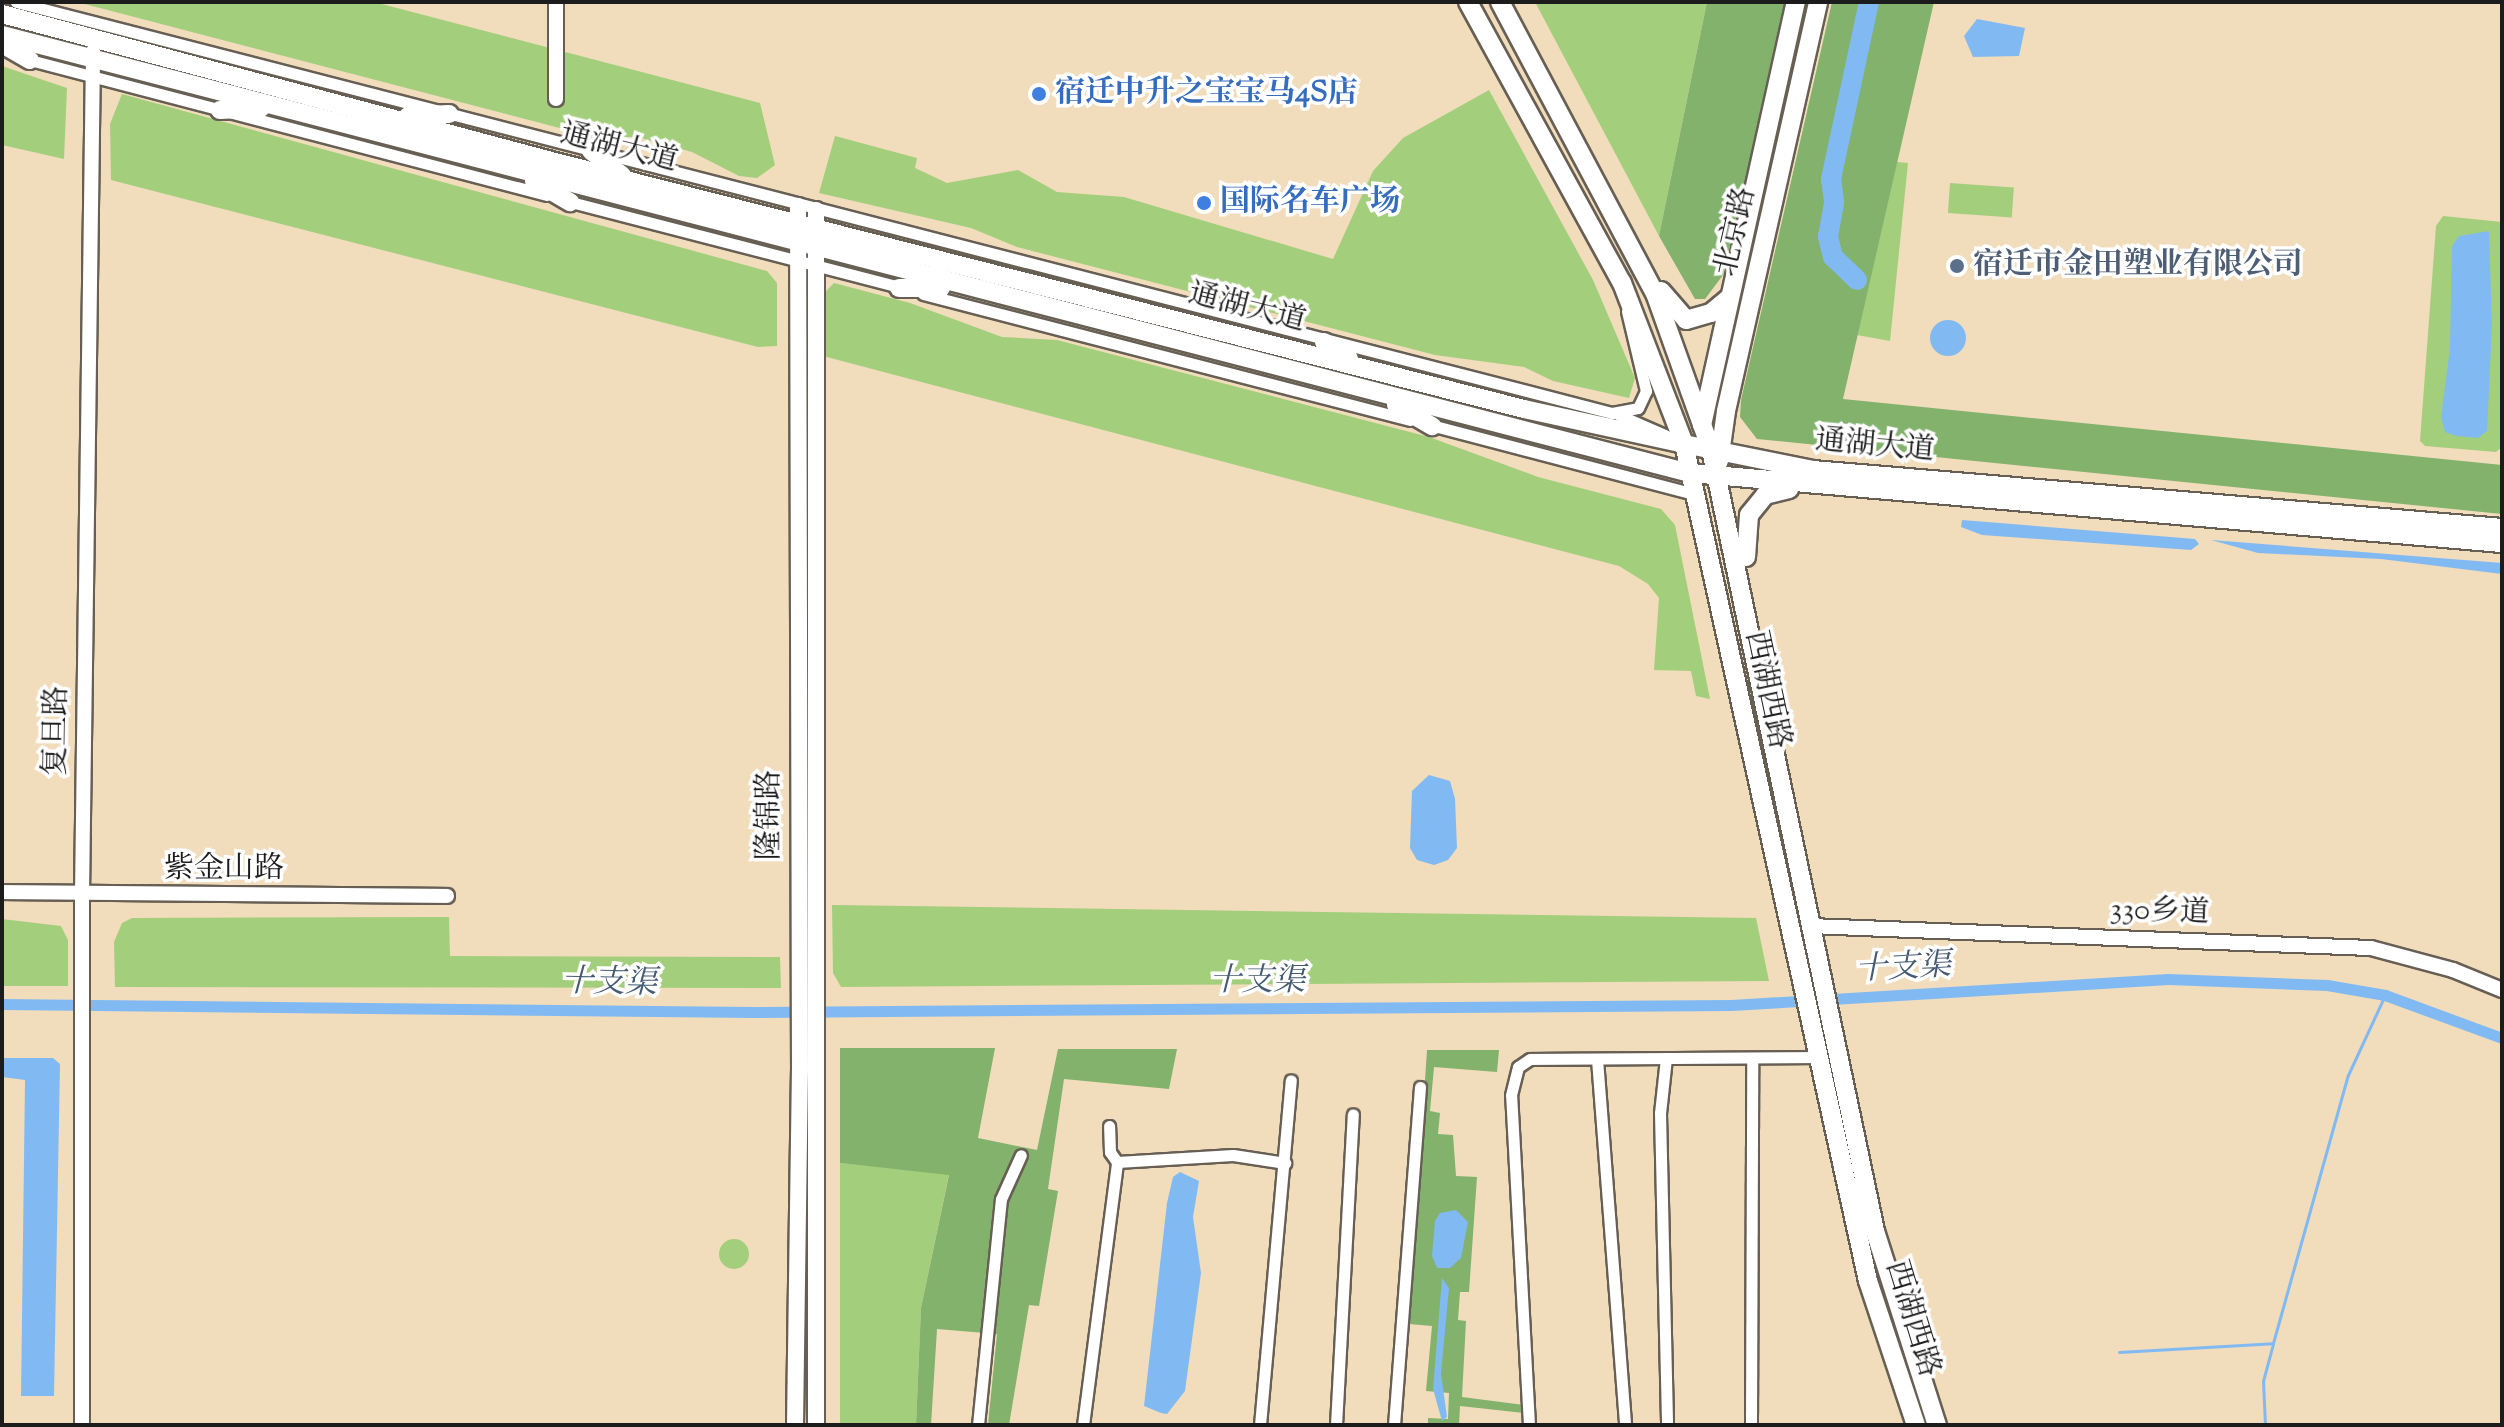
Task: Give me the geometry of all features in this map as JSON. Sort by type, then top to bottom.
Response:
[{"type":"main road","name":"西湖西路","points":[[1468,2],[1625,290],[1684,444],[1868,1281],[1916,1425]]},
{"type":"main road","name":"西湖西路","points":[[1500,2],[1641,264],[1702,425],[1715,451],[1717,476],[1833,1038],[1893,1299],[1937,1425]]},
{"type":"main road","name":"北京路","points":[[1702,425],[1796,2]]},
{"type":"main road","name":"北京路","points":[[1715,451],[1818,2]]},
{"type":"main road","points":[[2,6],[29,21]]},
{"type":"main road","name":"通湖大道","points":[[2,14],[631,181],[807,216],[1361,367],[1715,451],[1813,470],[2502,528]]},
{"type":"main road","name":"通湖大道","points":[[2,35],[92,68],[280,107],[511,168],[806,254],[970,288],[1690,473],[2502,543]]},
{"type":"main road","points":[[2,44],[30,60]]},
{"type":"main road","points":[[220,110],[280,107]]},
{"type":"main road","points":[[390,116],[449,114]]},
{"type":"main road","points":[[591,151],[631,181]]},
{"type":"main road","points":[[511,168],[570,202]]},
{"type":"main road","name":"隆锦路","points":[[807,216],[807,1070],[816,1425]]},
{"type":"main road","points":[[1641,264],[1686,320],[1711,313],[1729,298]]},
{"type":"main road","points":[[899,288],[970,288]]},
{"type":"main road","points":[[1324,342],[1361,367]]},
{"type":"main road","points":[[1372,392],[1432,426]]},
{"type":"main road","points":[[1684,444],[1702,425]]},
{"type":"main road","points":[[1766,702],[1744,529],[1765,495],[1815,486]]},
{"type":"main road","name":"隆锦路","points":[[795,1425],[807,1070]]},
{"type":"street","points":[[16,2],[591,151],[807,216],[1612,413],[1638,420],[1684,444]]},
{"type":"street","points":[[549,2],[552,99],[556,2]]},
{"type":"street","name":"复旦路","points":[[82,1425],[82,895],[93,38]]},
{"type":"street","points":[[2,52],[30,60],[92,68],[220,110],[570,202],[806,254],[899,288],[1694,494]]},
{"type":"street","points":[[1612,413],[1638,408],[1646,391],[1625,290]]},
{"type":"street","name":"紫金山路","points":[[2,892],[447,896]]},
{"type":"street","name":"330乡道","points":[[1810,926],[2371,948],[2453,970],[2502,990]]},
{"type":"street","points":[[1529,1425],[1512,1077],[1530,1059],[1752,1058],[1815,1048]]},
{"type":"street","points":[[1666,1058],[1660,1113],[1667,1425]]},
{"type":"street","points":[[1751,1425],[1752,1058]]},
{"type":"street","points":[[1597,1059],[1625,1425]]},
{"type":"street","points":[[1260,1425],[1291,1080]]},
{"type":"street","points":[[1394,1425],[1420,1087]]},
{"type":"street","points":[[1336,1425],[1353,1114]]},
{"type":"street","points":[[1083,1425],[1117,1162],[1110,1152],[1109,1126]]},
{"type":"street","points":[[978,1425],[1001,1199],[1007,1177],[1021,1155]]},
{"type":"street","points":[[1117,1162],[1233,1155],[1285,1163]]},
{"type":"green space","points":[[77,2],[374,2],[760,103],[775,165],[757,178],[739,176],[692,152],[637,137],[594,137]]},
{"type":"green space","points":[[1535,2],[1707,2],[1659,236]]},
{"type":"green space","points":[[1707,2],[1787,2],[1723,275],[1705,299],[1695,299],[1659,236]]},
{"type":"green space","points":[[1832,2],[1934,2],[1843,399],[2502,465],[2502,514],[1757,439],[1740,417],[1741,400]]},
{"type":"green space","points":[[2,66],[67,88],[64,159],[2,145]]},
{"type":"green space","points":[[1489,90],[1593,280],[1635,378],[1629,398],[1553,381],[1524,367],[1435,355],[1017,247],[971,228],[819,193],[835,136],[917,158],[915,168],[947,183],[1018,170],[1057,192],[1124,197],[1333,259],[1373,171],[1403,138]]},
{"type":"green space","points":[[122,94],[767,271],[777,283],[777,346],[758,347],[111,180],[110,124]]},
{"type":"green space","points":[[1897,162],[1908,163],[1890,341],[1857,335]]},
{"type":"green space","points":[[1950,183],[2014,187],[2012,217],[1948,213]]},
{"type":"green space","points":[[2443,216],[2502,222],[2502,447],[2496,452],[2425,446],[2420,441],[2436,226]]},
{"type":"green space","points":[[834,283],[910,303],[1002,337],[1057,340],[1429,437],[1538,477],[1661,509],[1675,525],[1710,699],[1696,696],[1691,671],[1654,670],[1659,598],[1648,584],[1619,566],[823,356],[822,295]]},
{"type":"green space","points":[[832,905],[1756,918],[1769,981],[841,987],[833,973]]},
{"type":"green space","points":[[449,917],[450,956],[780,957],[781,988],[115,987],[114,942],[122,923],[132,918]]},
{"type":"green space","points":[[2,919],[61,926],[68,940],[68,986],[2,986]]},
{"type":"green space","points":[[840,1048],[995,1048],[978,1138],[1037,1150],[1058,1049],[1177,1049],[1169,1089],[1064,1079],[1048,1189],[1058,1191],[1039,1306],[1029,1305],[1009,1425],[988,1425],[997,1334],[937,1329],[931,1425],[916,1425],[921,1308],[949,1175],[840,1163]]},
{"type":"green space","points":[[1427,1050],[1499,1050],[1497,1072],[1434,1067],[1430,1111],[1440,1113],[1438,1134],[1453,1135],[1456,1176],[1477,1177],[1469,1292],[1460,1292],[1458,1320],[1466,1321],[1462,1397],[1524,1405],[1524,1413],[1460,1406],[1459,1425],[1428,1425],[1428,1418],[1448,1419],[1449,1393],[1426,1391],[1432,1326],[1409,1324]]},
{"type":"green space","points":[[840,1163],[949,1174],[921,1308],[916,1425],[840,1425]]},
{"type":"green space","points":[[734,1239],[745,1243],[749,1254],[745,1265],[734,1269],[723,1265],[719,1254],[723,1243]]},
{"type":"water","points":[[1977,19],[2025,28],[2019,56],[1973,57],[1964,36]]},
{"type":"water","points":[[2489,231],[2492,326],[2487,431],[2478,438],[2456,436],[2445,432],[2441,417],[2450,348],[2452,246],[2459,236]]},
{"type":"water","points":[[1948,320],[1961,325],[1966,338],[1961,351],[1948,356],[1935,351],[1930,338],[1935,325]]},
{"type":"water","points":[[1962,520],[2195,539],[2199,544],[2191,550],[1982,535],[1961,527]]},
{"type":"water","points":[[2211,540],[2502,563],[2502,574],[2381,559],[2258,553]]},
{"type":"water","points":[[1429,775],[1450,781],[1455,799],[1457,848],[1448,860],[1434,865],[1417,860],[1410,848],[1412,791]]},
{"type":"water","points":[[2,1058],[53,1058],[60,1064],[54,1396],[21,1396],[25,1080],[2,1077]]},
{"type":"water","points":[[1180,1172],[1199,1181],[1193,1217],[1201,1273],[1185,1391],[1167,1414],[1144,1406],[1167,1203],[1173,1177]]},
{"type":"water","points":[[1456,1210],[1468,1222],[1461,1258],[1450,1268],[1437,1268],[1432,1256],[1435,1221],[1440,1213]]},
{"type":"water","points":[[1442,1278],[1449,1288],[1441,1374],[1447,1417],[1442,1421],[1433,1389]]},
{"type":"waterway","points":[[1857,280],[1833,257],[1828,237],[1834,202],[1831,179],[1869,2]]},
{"type":"waterway","name":"十支渠","points":[[2,1004],[752,1012],[1731,1005],[2168,979],[2327,985],[2385,995],[2502,1038]]},
{"type":"waterway","points":[[2119,1352],[2273,1343],[2348,1075],[2385,995]]},
{"type":"waterway","points":[[2265,1425],[2263,1381],[2273,1343]]},
{"type":"place","name":"宿迁中升之宝宝马4S店","points":[[1039,94]]},
{"type":"place","name":"国际名车广场","points":[[1204,203]]},
{"type":"place","name":"宿迁市金田塑业有限公司","points":[[1957,266]]}]
